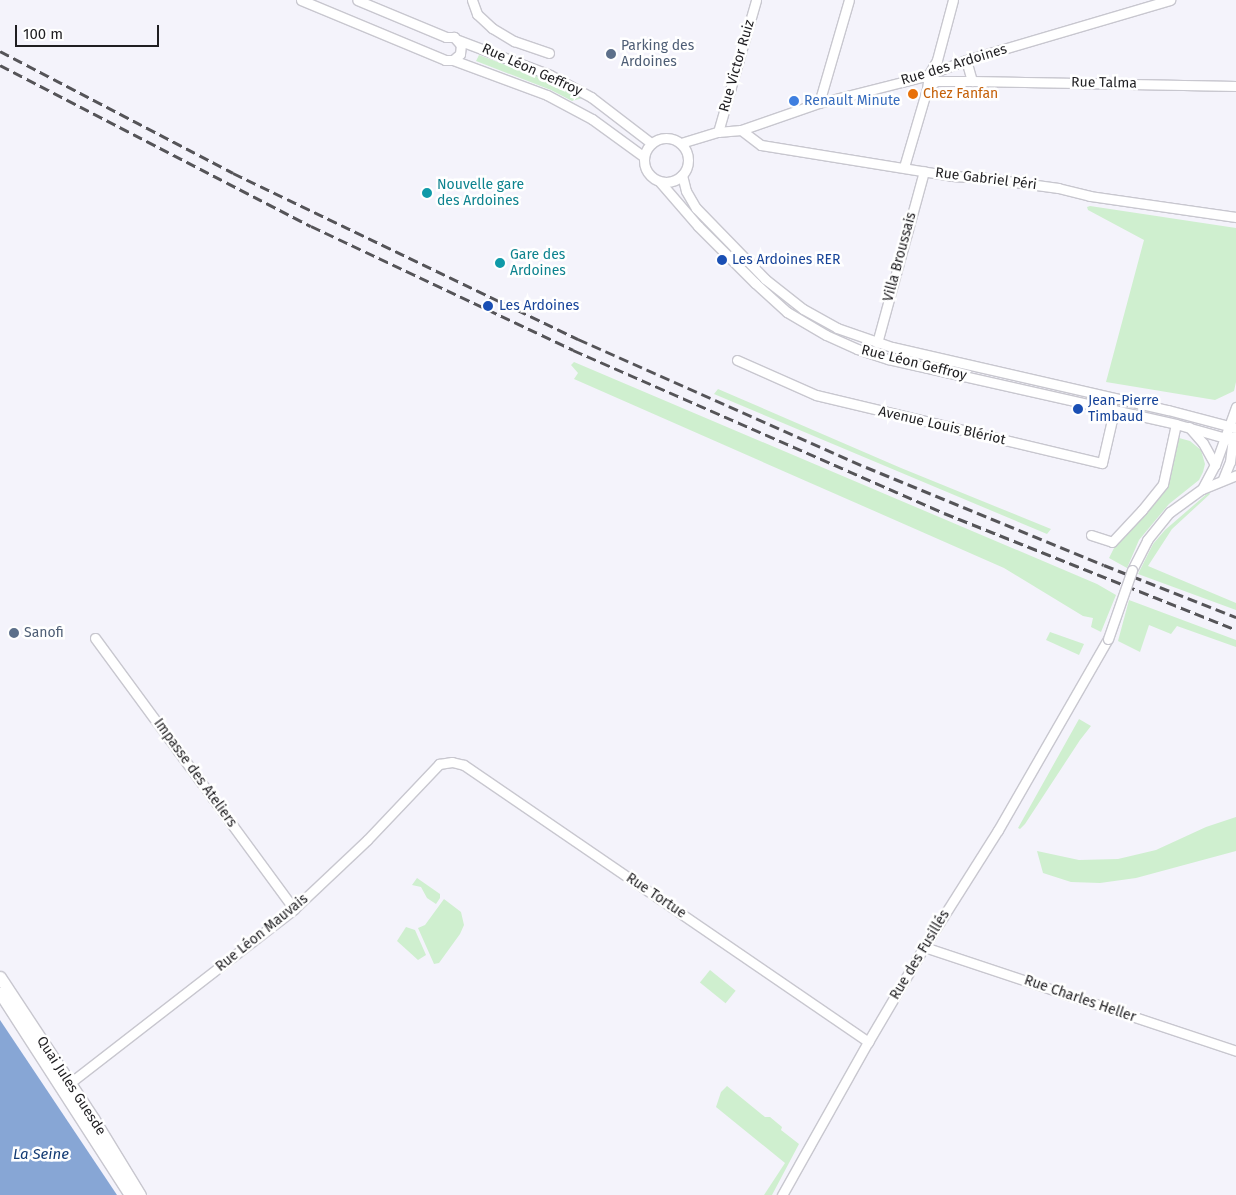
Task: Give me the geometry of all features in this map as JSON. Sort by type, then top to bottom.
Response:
[{"type":"main road","name":"Quai Jules Guesde","points":[[0,977],[130,1195]]},
{"type":"main road","name":"Quai Jules Guesde","points":[[0,993],[66,1086],[94,1120],[140,1195]]},
{"type":"street","name":"Rue Léon Geffroy","points":[[301,0],[442,58],[453,60],[547,95],[592,119],[643,156]]},
{"type":"street","name":"Rue Léon Geffroy","points":[[357,0],[446,37],[550,75],[583,92],[650,143]]},
{"type":"street","points":[[472,0],[477,14],[492,28],[514,41],[549,53]]},
{"type":"street","name":"Rue Victor Ruiz","points":[[718,132],[756,0]]},
{"type":"street","points":[[819,103],[849,0]]},
{"type":"street","points":[[904,167],[927,89],[929,74],[937,60],[953,0]]},
{"type":"street","name":"Rue des Ardoines","points":[[681,143],[718,132],[741,130],[819,103],[929,74],[966,60],[1170,0]]},
{"type":"street","points":[[453,60],[461,52],[458,40]]},
{"type":"street","points":[[966,60],[972,80]]},
{"type":"street","name":"Rue Talma","points":[[927,89],[936,81],[972,80],[1236,86]]},
{"type":"street","name":"Rue Gabriel Péri","points":[[741,130],[761,145],[924,171],[1049,187],[1090,196],[1236,217]]},
{"type":"street","points":[[666,137],[681,143],[688,157],[688,165],[682,175],[675,180],[660,182],[646,172],[643,156],[650,143],[666,137]]},
{"type":"street","name":"Villa Broussais","points":[[877,343],[924,171]]},
{"type":"street","name":"Rue Léon Geffroy","points":[[682,175],[686,191],[696,208],[773,287],[818,318],[877,343],[1168,410],[1233,427]]},
{"type":"street","name":"Rue Léon Geffroy","points":[[660,182],[698,226],[755,283],[787,312],[826,335],[858,349],[888,359],[1176,424],[1231,440]]},
{"type":"street","name":"Avenue Louis Blériot","points":[[737,360],[816,395],[1102,463],[1114,411]]},
{"type":"street","points":[[1223,479],[1230,462],[1236,408]]},
{"type":"street","points":[[1091,535],[1112,542],[1163,484],[1176,424]]},
{"type":"street","points":[[1188,427],[1203,443],[1215,465]]},
{"type":"street","points":[[1202,489],[1231,440]]},
{"type":"street","points":[[1202,489],[1236,475]]},
{"type":"street","name":"Rue des Fusillés","points":[[782,1195],[868,1042],[924,947],[998,830],[1108,639],[1132,570],[1147,540],[1170,512],[1202,489]]},
{"type":"street","name":"Impasse des Ateliers","points":[[95,638],[294,909]]},
{"type":"street","name":"Rue Tortue","points":[[439,764],[452,762],[464,765],[868,1042]]},
{"type":"street","name":"Rue Léon Mauvais","points":[[66,1086],[294,909],[367,840],[439,764]]},
{"type":"street","name":"Rue Charles Heller","points":[[924,947],[1236,1051]]},
{"type":"green space","points":[[479,55],[555,83],[583,98],[572,101],[551,90],[476,61]]},
{"type":"green space","points":[[1087,207],[1236,228],[1236,382],[1234,391],[1215,400],[1106,382],[1144,240],[1088,210]]},
{"type":"green space","points":[[574,362],[1097,584],[1116,595],[1101,632],[1091,627],[1093,618],[1083,616],[1004,568],[574,379],[578,373],[571,365]]},
{"type":"green space","points":[[718,389],[901,468],[1051,529],[1047,534],[714,394]]},
{"type":"green space","points":[[1179,438],[1190,441],[1201,450],[1205,464],[1203,472],[1199,480],[1169,504],[1139,540],[1127,568],[1109,558],[1116,544],[1164,492],[1169,482]]},
{"type":"green space","points":[[1209,492],[1210,494],[1172,529],[1148,566],[1236,603],[1236,610],[1138,574],[1153,544],[1165,530]]},
{"type":"green space","points":[[1129,600],[1236,640],[1236,647],[1177,626],[1171,634],[1149,625],[1140,652],[1118,641]]},
{"type":"green space","points":[[1050,632],[1084,644],[1079,655],[1046,640]]},
{"type":"green space","points":[[1079,719],[1091,726],[1025,824],[1020,829],[1018,828]]},
{"type":"green space","points":[[1236,817],[1236,851],[1136,878],[1100,883],[1071,882],[1043,873],[1037,851],[1079,860],[1118,859],[1156,850],[1206,827]]},
{"type":"green space","points":[[417,878],[440,894],[436,904],[427,898],[421,887],[412,885]]},
{"type":"green space","points":[[444,899],[461,912],[464,925],[460,934],[439,963],[434,964],[418,928],[425,925]]},
{"type":"green space","points":[[406,927],[415,930],[426,955],[418,960],[397,941]]},
{"type":"green space","points":[[710,970],[736,991],[726,1003],[700,982]]},
{"type":"green space","points":[[727,1086],[765,1117],[770,1117],[782,1127],[781,1130],[799,1144],[772,1195],[764,1195],[785,1163],[716,1107],[721,1092]]},
{"type":"water","name":"La Seine","points":[[0,1020],[115,1192],[117,1195],[0,1195]]},
{"type":"railway","points":[[0,51],[233,173],[578,339],[866,467],[1236,617]]},
{"type":"railway","points":[[0,65],[311,226],[573,350],[944,513],[1236,630]]},
{"type":"place","name":"Parking des Ardoines","points":[[611,54]]},
{"type":"place","name":"Chez Fanfan","points":[[913,94]]},
{"type":"place","name":"Renault Minute","points":[[794,101]]},
{"type":"place","name":"Nouvelle gare des Ardoines","points":[[427,193]]},
{"type":"place","name":"Les Ardoines RER","points":[[722,260]]},
{"type":"place","name":"Gare des Ardoines","points":[[500,263]]},
{"type":"place","name":"Les Ardoines","points":[[488,306]]},
{"type":"place","name":"Jean-Pierre Timbaud","points":[[1078,409]]},
{"type":"place","name":"Sanofi","points":[[14,633]]}]
